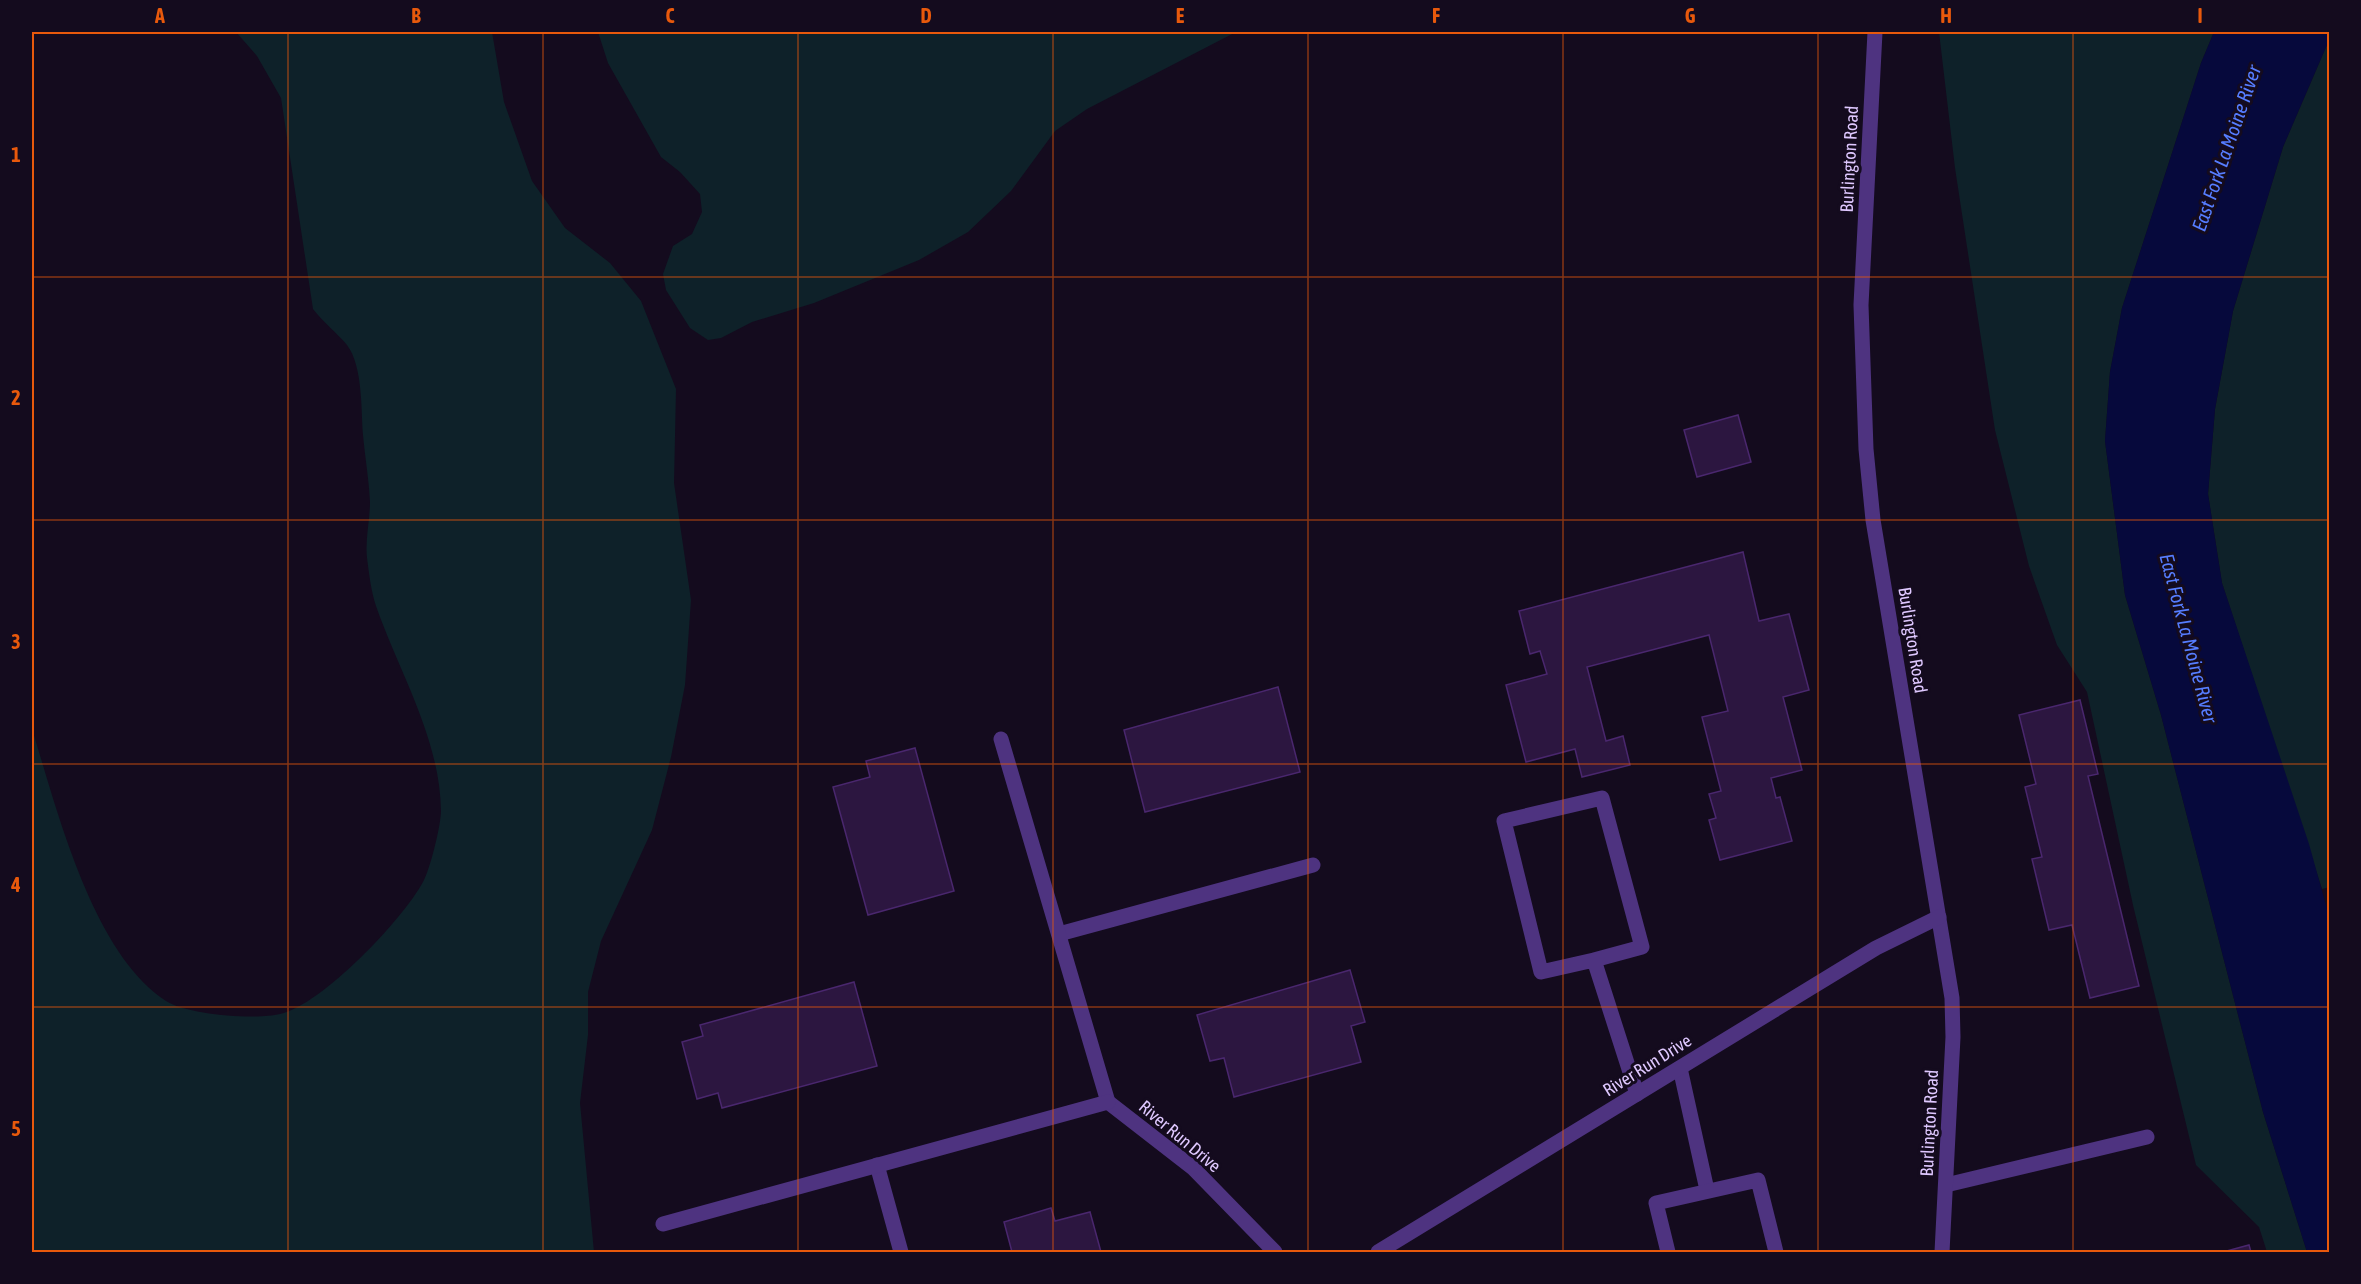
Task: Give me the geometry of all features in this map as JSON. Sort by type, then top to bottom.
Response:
[{"type":"street","name":"Burlington Road","points":[[1875,32],[1861,305],[1866,449],[1873,520],[1949,969],[1953,1037],[1942,1252]]},
{"type":"street","points":[[663,1224],[1108,1101],[1001,739]]},
{"type":"street","points":[[1602,798],[1642,947],[1594,960],[1541,972],[1504,821],[1602,798]]},
{"type":"street","points":[[1059,933],[1313,865]]},
{"type":"street","name":"River Run Drive","points":[[1378,1252],[1876,948],[1939,917]]},
{"type":"street","points":[[1594,960],[1637,1094]]},
{"type":"street","points":[[1680,1068],[1707,1190]]},
{"type":"street","name":"River Run Drive","points":[[1108,1101],[1192,1168],[1275,1252]]},
{"type":"street","points":[[1946,1185],[2147,1137]]},
{"type":"street","points":[[877,1165],[901,1252]]},
{"type":"street","points":[[1668,1252],[1656,1203],[1758,1180],[1776,1252]]},
{"type":"shaded area","points":[[236,32],[492,32],[504,102],[532,181],[565,228],[610,263],[641,301],[676,389],[674,483],[691,600],[685,685],[671,757],[652,830],[601,941],[588,992],[588,1035],[580,1103],[594,1252],[32,1252],[32,729],[66,838],[81,877],[117,950],[140,979],[166,1001],[190,1010],[222,1015],[269,1016],[297,1007],[317,995],[380,938],[413,898],[426,876],[439,826],[441,811],[434,757],[417,706],[385,631],[371,588],[367,551],[369,494],[356,364],[347,345],[313,309],[281,98],[257,56]]},
{"type":"shaded area","points":[[598,32],[1236,32],[1087,109],[1055,131],[1011,191],[968,232],[919,260],[814,303],[752,322],[721,338],[708,340],[690,328],[666,290],[663,274],[673,246],[692,234],[702,212],[700,194],[680,172],[661,157],[608,63]]},
{"type":"shaded area","points":[[1939,32],[2214,32],[2201,63],[2122,308],[2110,372],[2105,441],[2125,595],[2161,715],[2263,1112],[2307,1252],[2267,1252],[2259,1227],[2196,1165],[2133,905],[2087,692],[2057,645],[2029,566],[1995,430],[1955,168]]},
{"type":"shaded area","points":[[2329,40],[2330,887],[2322,889],[2222,583],[2208,494],[2215,409],[2233,311],[2283,147]]},
{"type":"water","name":"East Fork La Moine River","points":[[2214,32],[2329,32],[2329,40],[2283,147],[2233,311],[2215,409],[2208,494],[2222,583],[2309,844],[2329,916],[2329,1252],[2307,1252],[2263,1112],[2161,715],[2125,595],[2105,441],[2110,372],[2122,308],[2201,63]]},
{"type":"building","points":[[1738,415],[1751,462],[1697,477],[1684,430]]},
{"type":"building","points":[[1743,552],[1759,621],[1789,614],[1809,690],[1783,697],[1802,770],[1771,778],[1776,798],[1780,797],[1792,841],[1720,860],[1709,820],[1716,818],[1709,794],[1721,791],[1702,717],[1728,711],[1709,635],[1587,667],[1606,741],[1623,736],[1630,765],[1582,777],[1575,749],[1526,762],[1506,685],[1547,674],[1540,651],[1530,654],[1519,611]]},
{"type":"building","points":[[1278,687],[1300,772],[1145,812],[1124,730]]},
{"type":"building","points":[[2080,700],[2098,774],[2088,776],[2139,986],[2090,998],[2072,925],[2049,930],[2032,859],[2042,857],[2025,787],[2036,784],[2019,715]]},
{"type":"building","points":[[915,748],[954,891],[868,915],[833,787],[870,777],[866,761]]},
{"type":"building","points":[[1350,970],[1365,1022],[1351,1026],[1361,1062],[1234,1097],[1224,1058],[1210,1061],[1197,1015]]},
{"type":"building","points":[[854,982],[877,1066],[722,1108],[718,1093],[697,1099],[682,1042],[703,1036],[700,1025]]},
{"type":"building","points":[[1051,1208],[1055,1221],[1090,1212],[1101,1252],[1012,1252],[1004,1222]]},
{"type":"building","points":[[2249,1245],[2251,1252],[2223,1252]]}]
